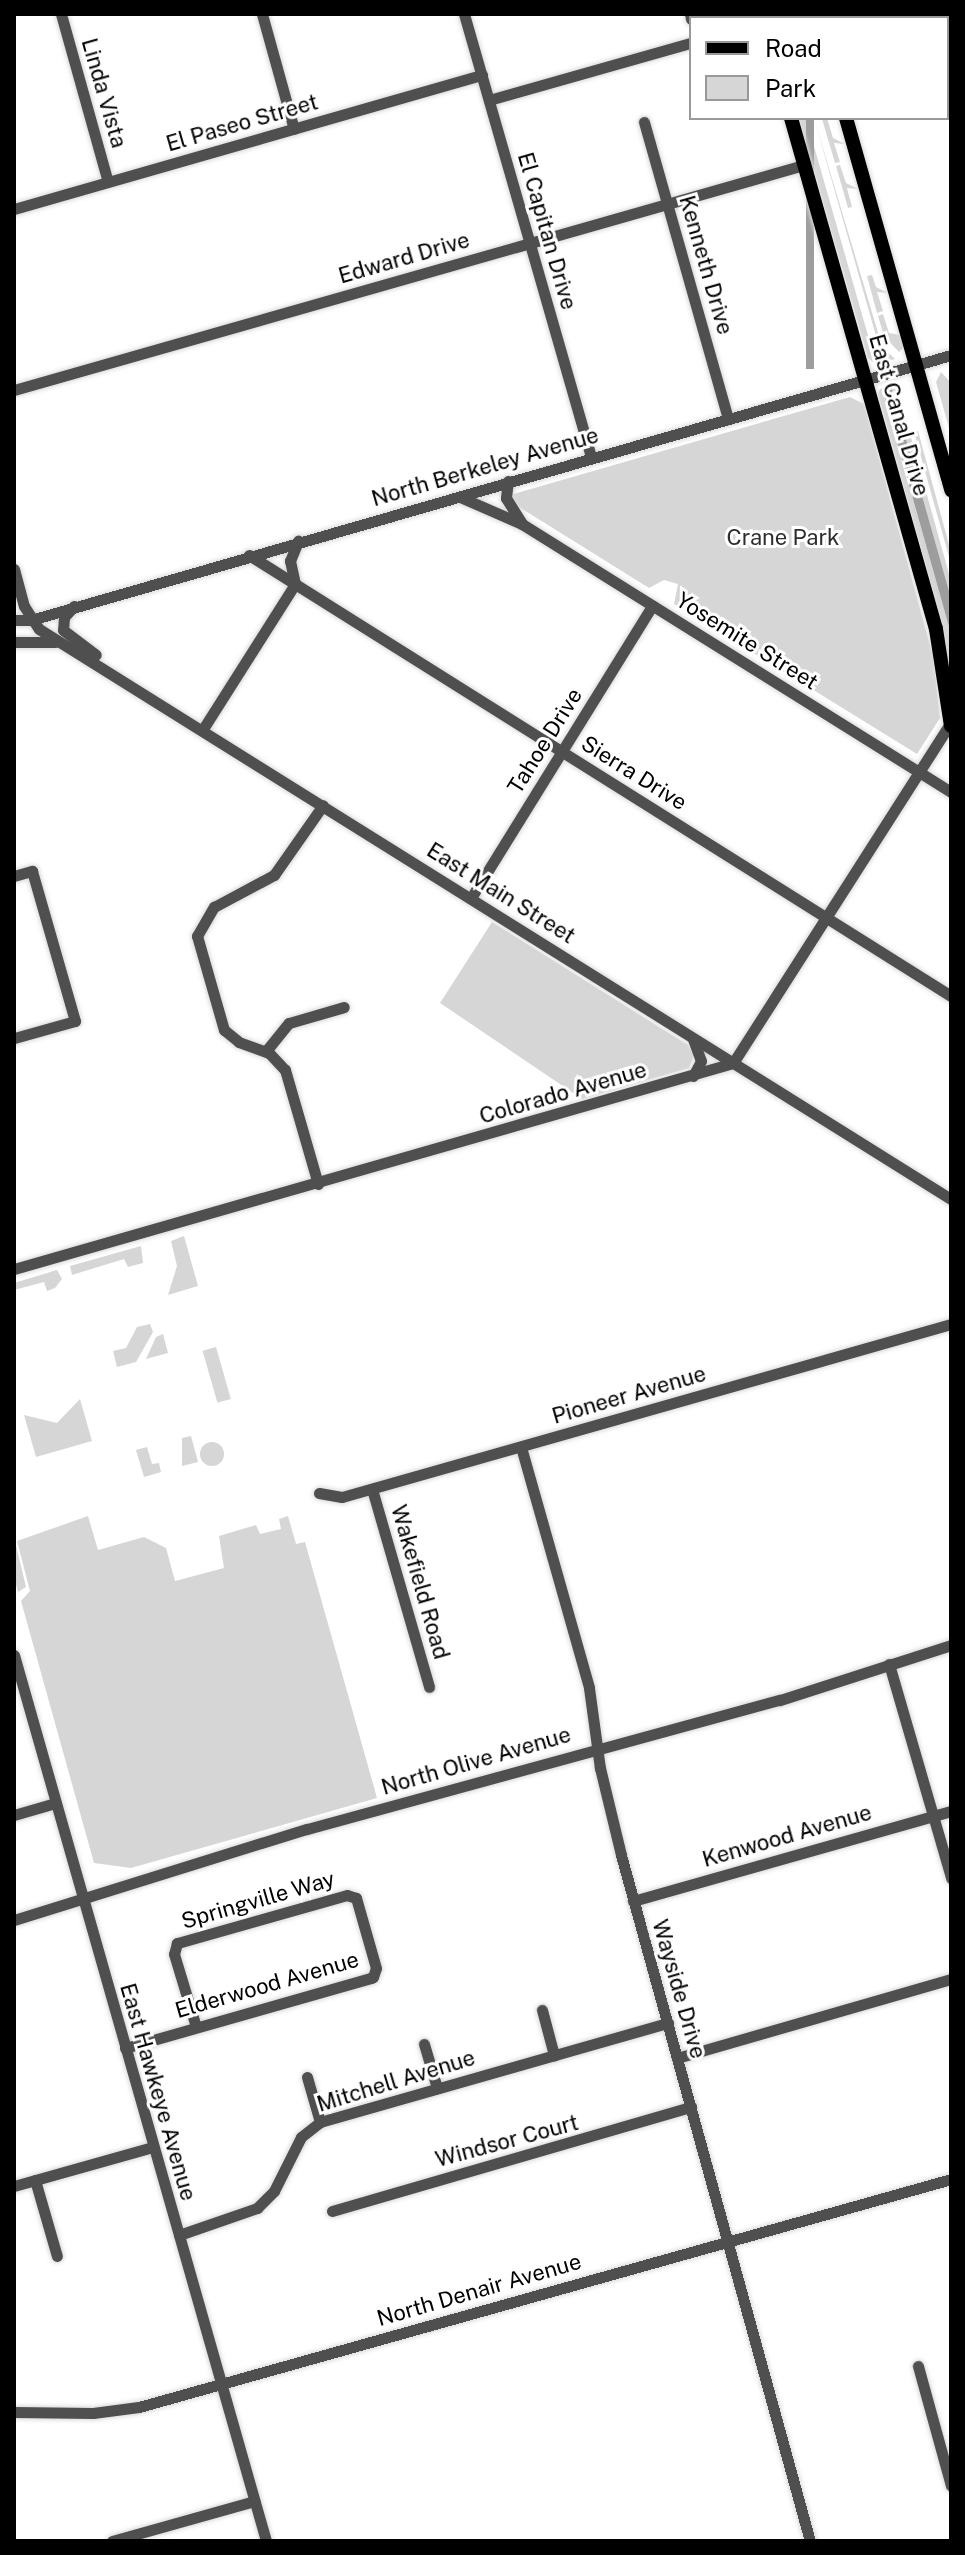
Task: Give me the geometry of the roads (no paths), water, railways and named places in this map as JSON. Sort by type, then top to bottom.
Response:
[{"type":"main road","name":"East Canal Drive","points":[[792,120],[936,629],[951,724]]},
{"type":"main road","name":"East Canal Drive","points":[[847,120],[951,490]]},
{"type":"street","name":"Linda Vista","points":[[61,14],[108,182]]},
{"type":"street","points":[[262,14],[294,129]]},
{"type":"street","name":"El Capitan Drive","points":[[464,14],[591,458]]},
{"type":"street","points":[[489,100],[689,44]]},
{"type":"street","name":"El Paseo Street","points":[[14,209],[482,75]]},
{"type":"street","name":"Kenneth Drive","points":[[644,122],[728,419]]},
{"type":"street","name":"Edward Drive","points":[[14,390],[804,165]]},
{"type":"street","name":"North Berkeley Avenue","points":[[14,620],[31,620],[76,604],[951,355]]},
{"type":"street","points":[[508,481],[506,498],[522,524]]},
{"type":"street","name":"Yosemite Street","points":[[456,496],[483,502],[522,524],[951,792]]},
{"type":"street","points":[[203,729],[295,584],[290,561],[298,541]]},
{"type":"street","name":"Sierra Drive","points":[[249,555],[951,996]]},
{"type":"street","points":[[14,569],[31,620]]},
{"type":"street","points":[[76,604],[65,615],[63,630],[96,655],[106,669]]},
{"type":"street","name":"Tahoe Drive","points":[[471,898],[652,606]]},
{"type":"street","name":"North Berkeley Avenue","points":[[14,635],[31,620]]},
{"type":"street","name":"East Main Street","points":[[31,620],[63,643],[951,1199]]},
{"type":"street","points":[[14,642],[63,643]]},
{"type":"street","points":[[733,1063],[829,919],[951,724]]},
{"type":"street","points":[[318,1184],[289,1080],[266,1051],[234,1040],[221,1026],[198,932],[214,907],[274,875],[323,805]]},
{"type":"street","points":[[14,876],[32,871],[75,1021],[14,1038]]},
{"type":"street","points":[[266,1051],[284,1026],[344,1007]]},
{"type":"street","points":[[690,1036],[701,1057],[693,1076]]},
{"type":"street","name":"Colorado Avenue","points":[[14,1269],[733,1063]]},
{"type":"street","name":"Pioneer Avenue","points":[[319,1493],[333,1500],[951,1324]]},
{"type":"street","name":"Wayside Drive","points":[[521,1447],[585,1670],[598,1747],[633,1901],[810,2541]]},
{"type":"street","name":"Wakefield Road","points":[[372,1489],[429,1687]]},
{"type":"street","name":"North Olive Avenue","points":[[14,1920],[293,1833],[598,1747],[780,1700],[951,1645]]},
{"type":"street","name":"East Hawkeye Avenue","points":[[14,1655],[266,2541]]},
{"type":"street","points":[[889,1664],[951,1878]]},
{"type":"street","points":[[14,1815],[55,1803]]},
{"type":"street","name":"Kenwood Avenue","points":[[633,1901],[951,1811]]},
{"type":"street","name":"Springville Way","points":[[196,2027],[175,1946],[353,1896],[375,1974]]},
{"type":"street","name":"Elderwood Avenue","points":[[125,2048],[375,1974]]},
{"type":"street","points":[[677,2058],[951,1979]]},
{"type":"street","points":[[542,2010],[554,2055]]},
{"type":"street","name":"Mitchell Avenue","points":[[179,2235],[257,2208],[274,2191],[301,2137],[320,2122],[668,2023]]},
{"type":"street","points":[[424,2044],[437,2088]]},
{"type":"street","points":[[307,2077],[320,2122]]},
{"type":"street","name":"Windsor Court","points":[[332,2211],[691,2107]]},
{"type":"street","points":[[14,2186],[153,2147]]},
{"type":"street","name":"North Denair Avenue","points":[[14,2412],[116,2411],[951,2179]]},
{"type":"street","points":[[35,2180],[57,2256]]},
{"type":"street","points":[[918,2366],[951,2486]]},
{"type":"street","points":[[112,2541],[254,2501]]},
{"type":"park label","name":"Crane Park","points":[[783,538]]}]
